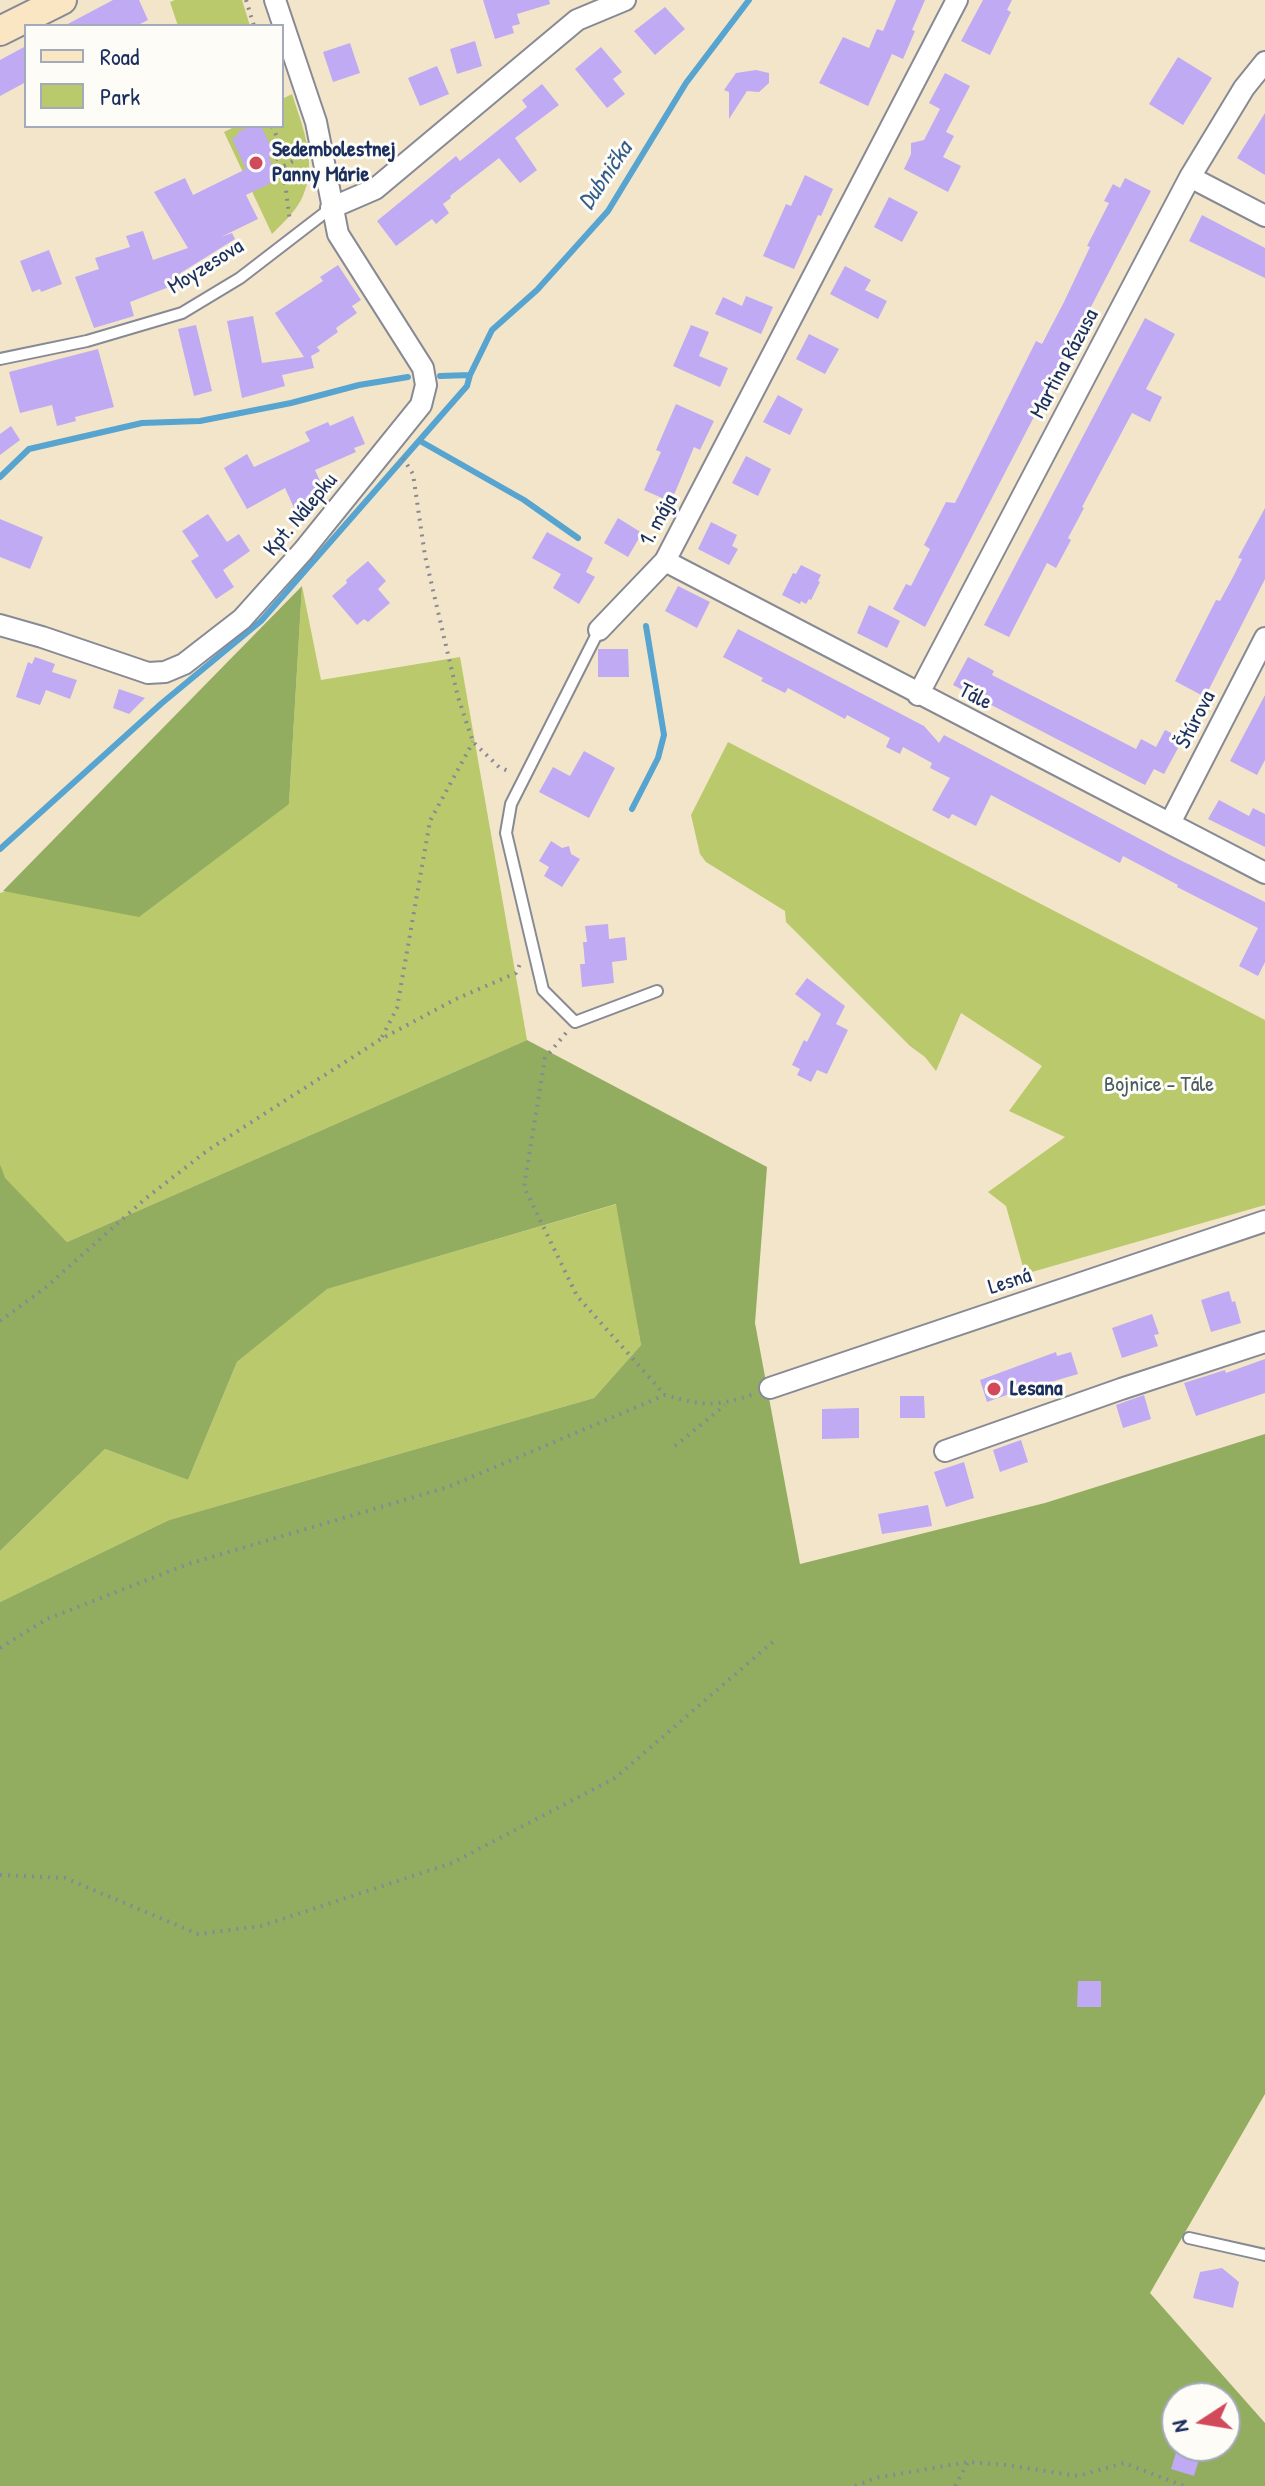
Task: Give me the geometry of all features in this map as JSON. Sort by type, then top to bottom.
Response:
[{"type":"street","points":[[0,31],[62,0]]},
{"type":"street","points":[[275,0],[283,24]]},
{"type":"street","name":"Moyzesova","points":[[331,208],[375,189],[577,20],[625,0]]},
{"type":"street","name":"1. mája","points":[[599,630],[665,561],[957,0]]},
{"type":"street","points":[[284,27],[316,122],[331,208]]},
{"type":"street","name":"Martina Rázusa","points":[[918,695],[1190,177],[1244,88],[1265,62]]},
{"type":"street","points":[[1190,177],[1265,216]]},
{"type":"street","name":"Kpt. Nálepku","points":[[0,625],[148,673],[165,672],[184,664],[242,619],[303,551],[390,445],[421,405],[426,385],[423,368],[338,234],[331,208]]},
{"type":"street","name":"Tále","points":[[665,561],[1265,873]]},
{"type":"street","name":"Štúrova","points":[[1170,823],[1265,638]]},
{"type":"street","name":"Lesná","points":[[770,1388],[1265,1221]]},
{"type":"street","points":[[945,1451],[1265,1342]]},
{"type":"lane","name":"Moyzesova","points":[[0,359],[87,341],[182,313],[240,278],[331,208]]},
{"type":"lane","name":"1. mája","points":[[575,1022],[543,990],[506,833],[511,804],[599,630]]},
{"type":"lane","points":[[575,1022],[657,991]]},
{"type":"lane","points":[[1189,2238],[1265,2255]]},
{"type":"path","points":[[246,0],[253,24]]},
{"type":"path","points":[[273,128],[285,154],[273,161],[276,171],[320,145]]},
{"type":"path","points":[[283,167],[292,236]]},
{"type":"path","points":[[408,464],[413,474],[425,556],[458,697],[473,742],[499,767],[525,777]]},
{"type":"path","points":[[381,1039],[397,1008],[430,821],[473,742]]},
{"type":"path","points":[[0,1321],[45,1288],[145,1199],[208,1150],[381,1039],[456,999],[516,973],[532,940]]},
{"type":"path","points":[[575,1022],[545,1058],[524,1187],[577,1296],[665,1395],[698,1404],[727,1404]]},
{"type":"path","points":[[675,1446],[727,1404],[770,1388]]},
{"type":"path","points":[[0,1648],[47,1619],[174,1570],[448,1487],[665,1395]]},
{"type":"path","points":[[0,1875],[65,1878],[198,1934],[261,1926],[452,1863],[615,1778],[775,1640]]},
{"type":"path","points":[[955,2486],[968,2462]]},
{"type":"path","points":[[855,2486],[875,2478],[968,2462],[1078,2476],[1124,2463],[1184,2486]]},
{"type":"green space","points":[[242,0],[249,24],[177,24],[170,2]]},
{"type":"green space","points":[[292,94],[301,120],[309,173],[298,205],[272,234],[224,132],[232,128],[284,128],[284,98]]},
{"type":"green space","points":[[302,586],[321,680],[460,657],[527,1040],[67,1242],[4,1178],[0,1164],[0,893],[289,804]]},
{"type":"green space","points":[[302,586],[289,804],[139,917],[3,891]]},
{"type":"green space","name":"Bojnice - Tále","points":[[728,742],[1265,1020],[1265,1205],[1025,1274],[1006,1206],[988,1192],[1065,1137],[1009,1111],[1042,1066],[961,1013],[936,1071],[786,922],[785,911],[706,862],[700,854],[691,815]]},
{"type":"green space","points":[[527,1040],[767,1167],[755,1323],[800,1564],[1045,1503],[1265,1434],[1265,2094],[1150,2293],[1229,2382],[1161,2382],[1161,2462],[1241,2462],[1241,2396],[1265,2423],[1265,2486],[0,2486],[0,1602],[169,1520],[594,1398],[641,1345],[616,1204],[327,1289],[237,1362],[188,1480],[105,1449],[0,1551],[0,1164],[5,1178],[67,1242]]},
{"type":"green space","points":[[617,1204],[641,1345],[594,1398],[169,1520],[0,1602],[0,1551],[105,1449],[188,1480],[237,1362],[326,1289]]},
{"type":"building","points":[[113,0],[139,0],[148,20],[140,24],[68,24]]},
{"type":"building","points":[[483,0],[549,0],[550,4],[517,14],[520,24],[512,26],[514,33],[495,39]]},
{"type":"building","points":[[896,0],[925,0],[903,59],[892,54],[868,106],[819,83],[843,37],[869,48],[877,29],[883,31]]},
{"type":"building","points":[[983,0],[1012,0],[1007,10],[1011,12],[990,55],[961,41]]},
{"type":"building","points":[[665,7],[685,29],[655,55],[634,31]]},
{"type":"building","points":[[475,41],[482,66],[457,74],[450,49]]},
{"type":"building","points":[[350,43],[360,73],[333,82],[323,52]]},
{"type":"building","points":[[24,47],[24,83],[0,96],[0,60]]},
{"type":"building","points":[[601,47],[622,72],[613,79],[625,94],[607,108],[575,69]]},
{"type":"building","points":[[1178,57],[1212,78],[1183,125],[1149,104]]},
{"type":"building","points":[[437,66],[449,94],[420,106],[408,78]]},
{"type":"building","points":[[756,70],[769,73],[769,83],[759,92],[747,91],[729,119],[729,92],[724,90],[736,73]]},
{"type":"building","points":[[945,73],[970,86],[946,132],[954,136],[943,157],[961,166],[948,192],[904,169],[911,154],[911,143],[924,140],[940,109],[929,103]]},
{"type":"building","points":[[542,84],[559,105],[515,138],[537,170],[520,183],[499,158],[450,196],[443,204],[449,213],[436,224],[432,219],[396,246],[377,221],[456,156],[460,161],[527,107],[522,100]]},
{"type":"building","points":[[1265,113],[1265,175],[1237,158]]},
{"type":"building","points":[[247,128],[262,128],[274,153],[269,157],[277,180],[246,195],[258,219],[221,237],[232,233],[235,239],[179,274],[182,282],[130,302],[134,316],[94,328],[75,277],[99,269],[95,258],[130,247],[126,236],[143,231],[153,260],[188,248],[154,192],[185,178],[193,195],[246,169],[232,139]]},
{"type":"building","points":[[805,175],[833,189],[794,269],[763,256],[786,204],[791,206]]},
{"type":"building","points":[[1125,178],[1151,191],[925,627],[893,609],[906,584],[911,586],[930,549],[924,545],[946,502],[955,503],[1036,341],[1042,344],[1064,302],[1109,203],[1104,201],[1113,184],[1120,188]]},
{"type":"building","points":[[889,197],[918,212],[902,242],[874,227]]},
{"type":"building","points":[[1202,215],[1265,248],[1265,278],[1189,241]]},
{"type":"building","points":[[49,250],[62,284],[32,292],[20,261]]},
{"type":"building","points":[[338,265],[361,300],[352,306],[357,313],[317,347],[320,351],[311,356],[314,368],[282,375],[285,386],[242,398],[227,321],[253,316],[262,363],[304,357],[275,313],[323,281],[320,277]]},
{"type":"building","points":[[845,266],[871,280],[865,290],[887,301],[878,319],[830,294]]},
{"type":"building","points":[[746,296],[773,307],[761,334],[715,314],[723,297],[742,306]]},
{"type":"building","points":[[1145,318],[1175,334],[1146,389],[1162,397],[1150,422],[1132,413],[1082,507],[1068,538],[1071,540],[1056,568],[1047,563],[1009,637],[984,625]]},
{"type":"building","points":[[196,325],[212,391],[194,396],[178,329]]},
{"type":"building","points":[[691,325],[709,332],[699,356],[728,368],[720,387],[673,366]]},
{"type":"building","points":[[809,334],[839,349],[825,374],[796,359]]},
{"type":"building","points":[[98,349],[114,407],[75,417],[76,421],[57,426],[52,405],[20,413],[9,372]]},
{"type":"building","points":[[778,395],[803,409],[790,435],[763,422]]},
{"type":"building","points":[[676,404],[714,421],[700,450],[694,447],[671,502],[644,490],[661,452],[656,450]]},
{"type":"building","points":[[353,416],[365,444],[354,448],[356,452],[315,470],[325,492],[315,497],[317,501],[295,510],[285,488],[247,509],[224,468],[247,454],[254,467],[310,441],[305,432]]},
{"type":"building","points":[[11,426],[20,440],[0,455],[0,434]]},
{"type":"building","points":[[746,456],[771,469],[758,496],[732,483]]},
{"type":"building","points":[[1265,508],[1265,579],[1205,697],[1175,681],[1216,600],[1220,601],[1234,575],[1242,559],[1238,558]]},
{"type":"building","points":[[208,514],[227,542],[239,534],[250,551],[223,570],[234,587],[216,599],[191,561],[199,556],[182,531]]},
{"type":"building","points":[[618,518],[642,533],[628,557],[604,543]]},
{"type":"building","points":[[0,519],[43,537],[30,569],[0,557]]},
{"type":"building","points":[[711,522],[737,535],[732,546],[738,549],[729,565],[698,549]]},
{"type":"building","points":[[547,532],[593,558],[586,572],[595,577],[579,604],[553,588],[561,574],[532,558]]},
{"type":"building","points":[[368,561],[386,581],[378,589],[390,603],[368,622],[364,619],[357,625],[332,596]]},
{"type":"building","points":[[801,565],[821,575],[811,600],[806,604],[782,595],[793,573],[796,574]]},
{"type":"building","points":[[678,586],[710,602],[697,628],[665,611]]},
{"type":"building","points":[[869,605],[900,621],[887,648],[857,633]]},
{"type":"building","points":[[738,629],[924,726],[939,743],[944,735],[1265,902],[1265,962],[1258,976],[1239,966],[1258,928],[1123,856],[1120,863],[991,795],[976,826],[952,814],[949,819],[932,810],[950,778],[930,768],[932,763],[903,747],[900,754],[886,747],[890,738],[847,715],[845,719],[788,688],[785,693],[723,657]]},
{"type":"building","points":[[598,649],[628,649],[629,677],[598,677]]},
{"type":"building","points":[[35,657],[55,664],[52,672],[77,680],[70,699],[46,690],[40,705],[16,697],[28,662],[32,664]]},
{"type":"building","points":[[968,657],[994,671],[992,675],[1136,749],[1141,739],[1156,747],[1165,730],[1183,739],[1164,774],[1154,769],[1145,785],[953,685]]},
{"type":"building","points":[[119,689],[145,698],[129,714],[113,708]]},
{"type":"building","points":[[1265,695],[1265,760],[1257,775],[1230,761]]},
{"type":"building","points":[[584,751],[615,768],[589,818],[539,792],[553,767],[570,776]]},
{"type":"building","points":[[1219,800],[1249,816],[1253,808],[1265,814],[1265,847],[1208,819]]},
{"type":"building","points":[[551,841],[562,848],[569,846],[571,854],[580,859],[562,887],[544,876],[549,867],[539,861]]},
{"type":"building","points":[[608,924],[609,939],[625,937],[627,960],[612,962],[614,983],[582,987],[580,964],[585,964],[585,926]]},
{"type":"building","points":[[807,978],[845,1006],[836,1024],[848,1030],[827,1074],[817,1070],[811,1082],[797,1075],[800,1069],[792,1065],[821,1014],[795,994]]},
{"type":"building","points":[[1229,1291],[1241,1323],[1211,1332],[1201,1300]]},
{"type":"building","points":[[1152,1314],[1159,1334],[1154,1335],[1158,1346],[1122,1358],[1112,1328]]},
{"type":"building","points":[[1056,1352],[1057,1356],[1071,1352],[1078,1374],[1043,1382],[987,1402],[980,1380]]},
{"type":"building","points":[[1265,1359],[1265,1393],[1196,1416],[1184,1383]]},
{"type":"building","points":[[1144,1395],[1151,1419],[1123,1428],[1116,1405]]},
{"type":"building","points":[[900,1396],[924,1396],[925,1418],[900,1418]]},
{"type":"building","points":[[859,1408],[859,1438],[822,1439],[822,1409]]},
{"type":"building","points":[[1021,1440],[1028,1462],[1000,1472],[993,1450]]},
{"type":"building","points":[[964,1462],[974,1498],[946,1507],[934,1472]]},
{"type":"building","points":[[928,1505],[932,1526],[882,1534],[878,1514]]},
{"type":"building","points":[[1078,1981],[1101,1981],[1101,2007],[1077,2007]]},
{"type":"building","points":[[1222,2268],[1239,2282],[1233,2308],[1193,2298],[1200,2272]]},
{"type":"building","points":[[1173,2462],[1198,2462],[1194,2476],[1171,2469]]},
{"type":"waterway","points":[[0,849],[162,703],[261,621],[467,386],[492,330],[537,290],[608,211],[686,83],[749,0]]},
{"type":"waterway","name":"Dubnička","points":[[440,376],[470,375]]},
{"type":"waterway","name":"Dubnička","points":[[0,477],[29,449],[142,423],[200,421],[408,377]]},
{"type":"waterway","points":[[420,441],[524,500],[578,538]]},
{"type":"waterway","points":[[632,809],[658,758],[664,735],[646,626]]},
{"type":"place","name":"Sedembolestnej Panny Márie","points":[[256,163]]},
{"type":"place","name":"Lesana","points":[[994,1389]]}]
